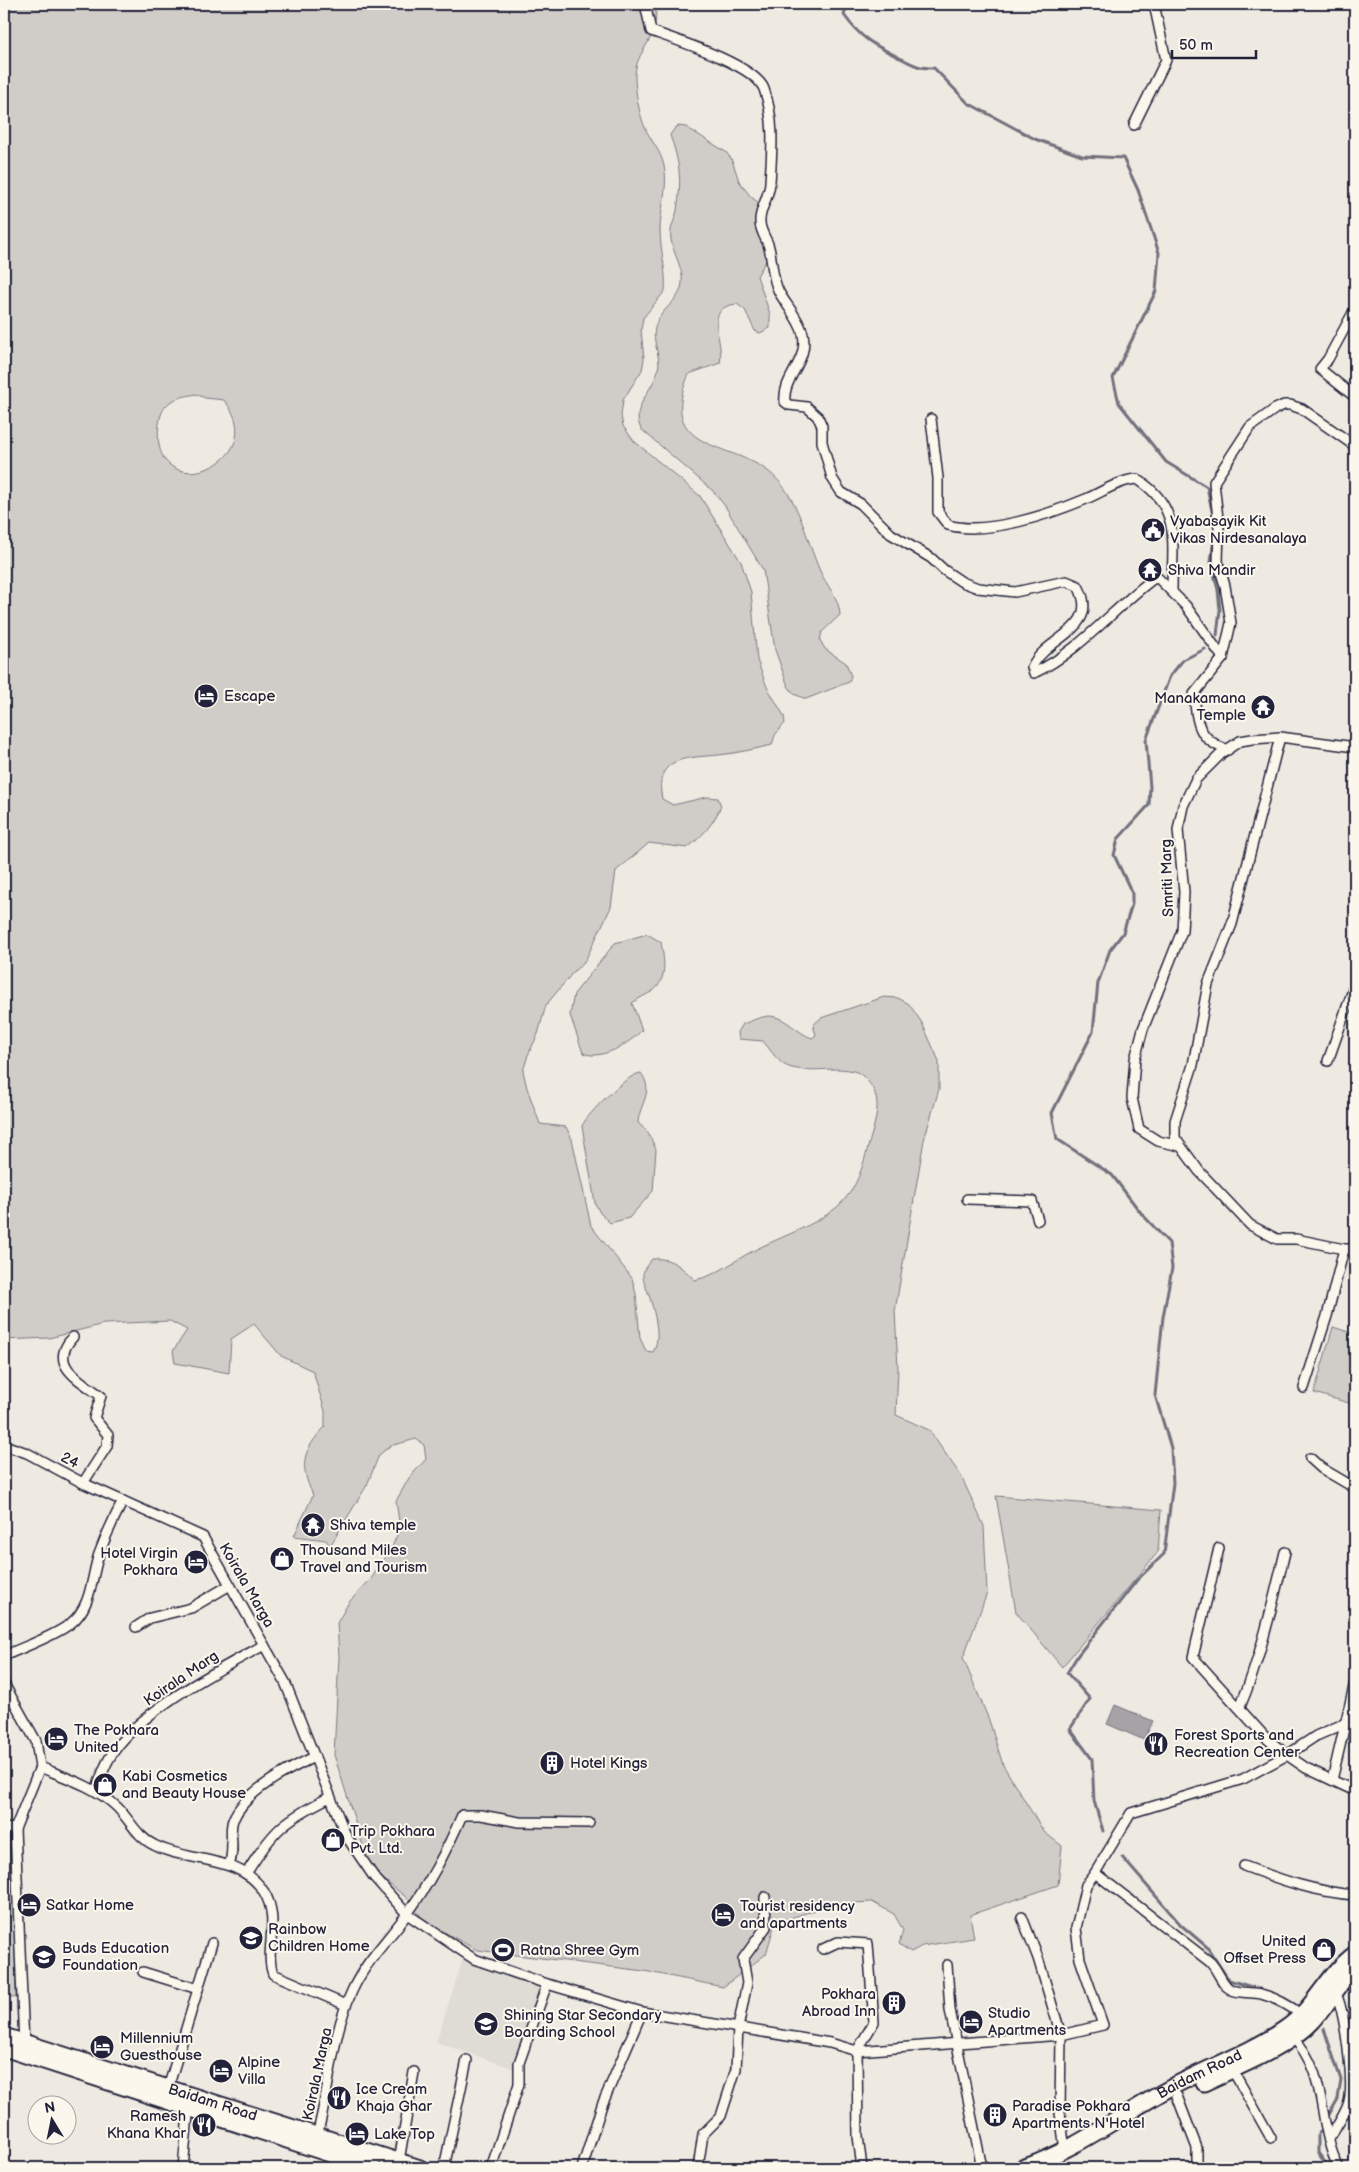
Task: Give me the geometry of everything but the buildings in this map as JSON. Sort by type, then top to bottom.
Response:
[{"type":"main road","name":"Baidam Road","points":[[1034,2167],[1232,2069],[1290,2033],[1338,1969],[1355,1954]]},
{"type":"main road","name":"Baidam Road","points":[[1034,2167],[1172,2087],[1311,2024],[1355,1968]]},
{"type":"main road","name":"Baidam Road","points":[[4,2036],[24,2048],[189,2102],[316,2142],[420,2168]]},
{"type":"main road","name":"Baidam Road","points":[[4,2048],[24,2048],[168,2088],[189,2102]]},
{"type":"main road","name":"Baidam Road","points":[[316,2142],[373,2168]]},
{"type":"street","points":[[645,4],[651,31],[713,53],[723,61],[739,66],[763,87],[774,140],[770,189],[760,220],[761,227],[768,244],[778,290],[803,334],[801,359],[797,368],[788,378],[785,402],[789,405],[808,407],[818,417],[822,426],[822,442],[832,478],[841,492],[861,504],[891,534],[913,550],[931,558],[944,570],[962,582],[978,588],[1015,592],[1066,581],[1078,586],[1084,607],[1081,618],[1068,634],[1040,655],[1032,667],[1034,673],[1067,653],[1153,579],[1158,578],[1172,590],[1202,626],[1223,658]]},
{"type":"street","points":[[1134,125],[1166,60],[1154,4]]},
{"type":"street","points":[[1355,309],[1328,359],[1320,369],[1355,397]]},
{"type":"street","points":[[1228,750],[1206,740],[1196,711],[1194,694],[1223,658],[1231,623],[1225,586],[1218,562],[1218,528],[1214,482],[1250,427],[1274,409],[1284,405],[1302,409],[1355,446]]},
{"type":"street","points":[[931,420],[938,478],[938,512],[948,525],[978,528],[1007,525],[1084,500],[1127,480],[1137,479],[1165,506],[1172,521],[1172,590]]},
{"type":"street","points":[[1280,737],[1232,924],[1208,984],[1193,1065],[1175,1121],[1176,1138],[1199,1171],[1250,1224],[1277,1239],[1296,1239],[1344,1249],[1355,1249]]},
{"type":"street","name":"Smriti Marg","points":[[1180,1146],[1158,1141],[1138,1129],[1132,1098],[1135,1059],[1143,1029],[1182,932],[1184,892],[1178,830],[1183,806],[1196,779],[1240,741],[1280,737],[1355,747]]},
{"type":"street","points":[[1328,1061],[1355,984]]},
{"type":"street","points":[[967,1199],[1032,1201],[1038,1220]]},
{"type":"street","points":[[1304,1388],[1327,1316],[1344,1249]]},
{"type":"street","points":[[73,1337],[62,1353],[67,1368],[72,1376],[101,1396],[94,1418],[108,1435],[107,1446],[83,1483]]},
{"type":"street","name":"24","points":[[4,1445],[27,1453],[83,1483],[123,1501]]},
{"type":"street","points":[[1310,1458],[1321,1468],[1355,1488]]},
{"type":"street","points":[[4,1656],[70,1624],[80,1613],[89,1598],[98,1556],[107,1532],[123,1501]]},
{"type":"street","name":"Koirala Marga","points":[[123,1501],[203,1537],[285,1682],[346,1836],[374,1877],[408,1914],[474,1959],[547,1984],[642,2012],[830,2044],[857,2051],[1062,2035],[1103,2025],[1080,1959],[1076,1928],[1086,1885],[1095,1873]]},
{"type":"street","points":[[1219,1548],[1193,1657],[1266,1738],[1306,1768],[1355,1792]]},
{"type":"street","points":[[1240,1707],[1247,1690],[1274,1599],[1285,1552]]},
{"type":"street","points":[[136,1627],[150,1618],[191,1608],[230,1585]]},
{"type":"street","name":"Koirala Marg","points":[[96,1791],[109,1759],[140,1722],[229,1662],[264,1645]]},
{"type":"street","points":[[1332,1780],[1355,1682]]},
{"type":"street","points":[[4,1684],[36,1741],[40,1767],[15,1829],[24,2048]]},
{"type":"street","points":[[1302,2015],[1275,1999],[1260,1994],[1232,1990],[1225,1985],[1218,1970],[1210,1962],[1095,1873],[1131,1814],[1243,1779],[1287,1755],[1316,1736],[1355,1719]]},
{"type":"street","points":[[229,1865],[234,1853],[233,1821],[238,1813],[262,1787],[290,1769],[314,1757]]},
{"type":"street","points":[[40,1767],[96,1791],[116,1806],[138,1833],[154,1845],[171,1853],[229,1865],[246,1874],[264,1891],[270,1907],[273,1974],[346,2005]]},
{"type":"street","points":[[246,1874],[274,1832],[298,1813],[330,1797]]},
{"type":"street","name":"Koirala Marga","points":[[316,2142],[346,2005],[365,1967],[408,1914],[436,1869],[462,1815],[481,1815],[519,1822],[588,1823]]},
{"type":"street","points":[[4,1828],[15,1829]]},
{"type":"street","points":[[1244,1866],[1293,1885],[1332,1893],[1355,1895]]},
{"type":"street","points":[[698,2168],[703,2134],[706,2128],[721,2116],[736,2069],[738,2028],[748,1984],[743,1959],[766,1927],[765,1897]]},
{"type":"street","points":[[1022,1918],[1038,1958],[1062,2035],[1060,2113],[1064,2150]]},
{"type":"street","points":[[823,1949],[838,1942],[868,1944],[874,2022],[857,2051],[858,2136],[862,2168]]},
{"type":"street","points":[[168,2088],[212,1943]]},
{"type":"street","points":[[947,1965],[950,2010],[982,2168]]},
{"type":"street","points":[[143,1972],[198,1989]]},
{"type":"street","points":[[491,2168],[519,2084],[519,2063],[547,1984]]},
{"type":"street","points":[[1329,2139],[1343,2116],[1349,2100],[1348,2049],[1340,2002],[1335,1992]]},
{"type":"street","points":[[582,2168],[602,2106],[642,2012]]},
{"type":"street","points":[[1290,2033],[1313,2067],[1320,2088],[1333,2157],[1339,2168]]},
{"type":"street","points":[[444,2168],[467,2060]]},
{"type":"street","points":[[1232,2069],[1271,2138]]},
{"type":"street","points":[[398,2161],[414,2072]]},
{"type":"street","points":[[1177,2096],[1197,2148],[1197,2168]]},
{"type":"street","points":[[183,2168],[189,2102]]},
{"type":"shaded area","points":[[4,4],[655,4],[656,17],[654,27],[636,68],[635,79],[638,104],[643,122],[647,133],[661,156],[664,166],[665,190],[660,230],[665,291],[643,318],[641,330],[644,359],[642,370],[623,400],[621,416],[623,426],[634,441],[700,496],[741,562],[751,592],[757,660],[767,687],[784,716],[785,723],[775,735],[772,745],[732,753],[685,759],[668,767],[663,774],[661,785],[662,799],[673,805],[707,797],[718,798],[721,806],[707,829],[687,848],[649,843],[616,871],[611,907],[584,963],[575,970],[546,1005],[538,1034],[523,1071],[540,1124],[566,1127],[572,1139],[591,1226],[632,1278],[636,1294],[640,1338],[646,1351],[653,1352],[657,1339],[656,1324],[643,1276],[647,1265],[652,1259],[671,1261],[681,1267],[695,1280],[718,1271],[753,1251],[814,1222],[836,1208],[850,1192],[862,1168],[872,1133],[877,1110],[876,1097],[874,1090],[864,1077],[857,1072],[848,1070],[802,1070],[792,1068],[780,1062],[763,1041],[739,1039],[738,1032],[743,1024],[764,1017],[776,1017],[812,1038],[816,1035],[813,1025],[821,1018],[884,997],[898,998],[909,1004],[922,1023],[939,1061],[939,1089],[924,1140],[895,1311],[898,1368],[896,1415],[929,1430],[961,1476],[984,1526],[987,1593],[963,1658],[989,1720],[1003,1765],[1044,1832],[1062,1846],[1058,1885],[970,1915],[974,1938],[922,1946],[911,1952],[899,1944],[903,1930],[894,1914],[872,1902],[834,1904],[775,1923],[766,1954],[723,1987],[644,1971],[477,1950],[424,1921],[408,1899],[370,1868],[334,1755],[339,1657],[337,1623],[349,1602],[371,1579],[392,1547],[400,1528],[396,1501],[409,1478],[426,1459],[424,1445],[416,1439],[390,1446],[379,1455],[367,1485],[330,1546],[326,1540],[294,1536],[313,1495],[306,1475],[305,1459],[307,1451],[325,1427],[325,1411],[313,1371],[281,1356],[254,1324],[231,1339],[229,1373],[175,1363],[173,1351],[187,1330],[170,1321],[104,1324],[49,1338],[4,1340]],"holes":[[[196,394],[205,398],[224,400],[236,423],[235,443],[224,458],[207,469],[188,472],[172,466],[161,451],[159,424],[163,410],[176,399]]]},
{"type":"shaded area","points":[[679,126],[686,127],[726,152],[732,160],[739,181],[751,197],[759,203],[767,259],[757,276],[770,314],[770,328],[760,333],[755,331],[745,310],[737,304],[726,307],[720,312],[717,318],[717,327],[721,355],[720,363],[689,374],[681,399],[682,417],[689,430],[701,440],[752,462],[768,471],[779,481],[794,504],[820,571],[838,603],[840,615],[822,632],[820,640],[825,649],[846,663],[851,676],[849,682],[806,699],[794,694],[788,686],[775,650],[763,570],[725,506],[713,491],[641,429],[638,421],[640,406],[658,370],[655,328],[659,317],[679,293],[682,282],[681,269],[672,245],[671,235],[671,228],[677,210],[680,180],[676,154],[670,135]]},
{"type":"shaded area","points":[[647,934],[661,942],[664,968],[658,986],[632,1003],[642,1030],[630,1041],[614,1050],[598,1055],[583,1053],[570,1015],[574,994],[615,943]]},
{"type":"shaded area","points":[[641,1073],[647,1086],[638,1123],[647,1131],[656,1149],[653,1191],[629,1218],[610,1223],[600,1213],[595,1203],[582,1126],[608,1095],[627,1080]]},
{"type":"shaded area","points":[[1333,1327],[1355,1334],[1355,1374],[1349,1403],[1314,1393]]},
{"type":"shaded area","points":[[996,1496],[1161,1510],[1158,1552],[1062,1667],[1016,1612]]},
{"type":"shaded area","points":[[1115,1705],[1153,1721],[1144,1740],[1107,1724]]},
{"type":"shaded area","points":[[4,1833],[13,1835],[16,1998],[4,1995]]},
{"type":"shaded area","name":"Shining Star Secondary Boarding School","points":[[463,1959],[544,1984],[515,2069],[436,2042]]},
{"type":"waterway","points":[[847,4],[844,15],[862,36],[913,64],[920,67],[934,68],[968,103],[1035,139],[1082,156],[1123,158],[1138,190],[1159,253],[1156,291],[1113,378],[1119,403],[1166,462],[1207,487],[1214,520]]},
{"type":"waterway","points":[[1215,531],[1211,562],[1218,590],[1220,610],[1217,635]]},
{"type":"waterway","points":[[1103,1831],[1094,1801],[1092,1759],[1070,1729],[1090,1699],[1067,1673],[1078,1655],[1137,1580],[1164,1554],[1173,1483],[1171,1448],[1155,1395],[1163,1317],[1172,1268],[1169,1243],[1141,1213],[1112,1175],[1057,1139],[1052,1113],[1093,1032],[1098,983],[1110,950],[1123,933],[1132,904],[1132,893],[1114,855],[1118,839],[1149,805],[1150,787],[1146,740],[1170,676],[1183,660],[1205,649]]},
{"type":"waterway","points":[[1122,1857],[1181,1925],[1207,1947],[1229,1980],[1268,1992]]},
{"type":"waterway","points":[[1324,2029],[1341,2080],[1338,2099],[1327,2118]]},
{"type":"waterway","points":[[1324,2128],[1318,2134],[1318,2153],[1329,2168]]},
{"type":"place","name":"Vyabasayik Kit Vikas Nirdesanalaya","points":[[1153,530]]},
{"type":"place","name":"Shiva Mandir","points":[[1150,570]]},
{"type":"place","name":"Escape","points":[[206,696]]},
{"type":"place","name":"Manakamana Temple","points":[[1263,707]]},
{"type":"place","name":"Shiva temple","points":[[313,1525]]},
{"type":"place","name":"Thousand Miles Travel and Tourism","points":[[282,1559]]},
{"type":"place","name":"Hotel Virgin Pokhara","points":[[196,1562]]},
{"type":"place","name":"The Pokhara United","points":[[56,1739]]},
{"type":"place","name":"Forest Sports and Recreation Center","points":[[1156,1744]]},
{"type":"place","name":"Hotel Kings","points":[[552,1763]]},
{"type":"place","name":"Kabi Cosmetics and Beauty House","points":[[105,1785]]},
{"type":"place","name":"Trip Pokhara Pvt. Ltd.","points":[[333,1840]]},
{"type":"place","name":"Satkar Home","points":[[29,1905]]},
{"type":"place","name":"Tourist residency and apartments","points":[[723,1915]]},
{"type":"place","name":"Rainbow Children Home","points":[[251,1938]]},
{"type":"place","name":"Ratna Shree Gym","points":[[503,1950]]},
{"type":"place","name":"United Offset Press","points":[[1324,1950]]},
{"type":"place","name":"Buds Education Foundation","points":[[44,1957]]},
{"type":"place","name":"Pokhara Abroad Inn","points":[[894,2003]]},
{"type":"place","name":"Studio Apartments","points":[[971,2022]]},
{"type":"place","name":"Shining Star Secondary Boarding School","points":[[486,2024]]},
{"type":"place","name":"Millennium Guesthouse","points":[[102,2047]]},
{"type":"place","name":"Alpine Villa","points":[[221,2071]]},
{"type":"place","name":"Ice Cream Khaja Ghar","points":[[339,2098]]},
{"type":"place","name":"Paradise Pokhara Apartments N'Hotel","points":[[995,2115]]},
{"type":"place","name":"Ramesh Khana Khar","points":[[204,2125]]},
{"type":"place","name":"Lake Top","points":[[357,2134]]}]
